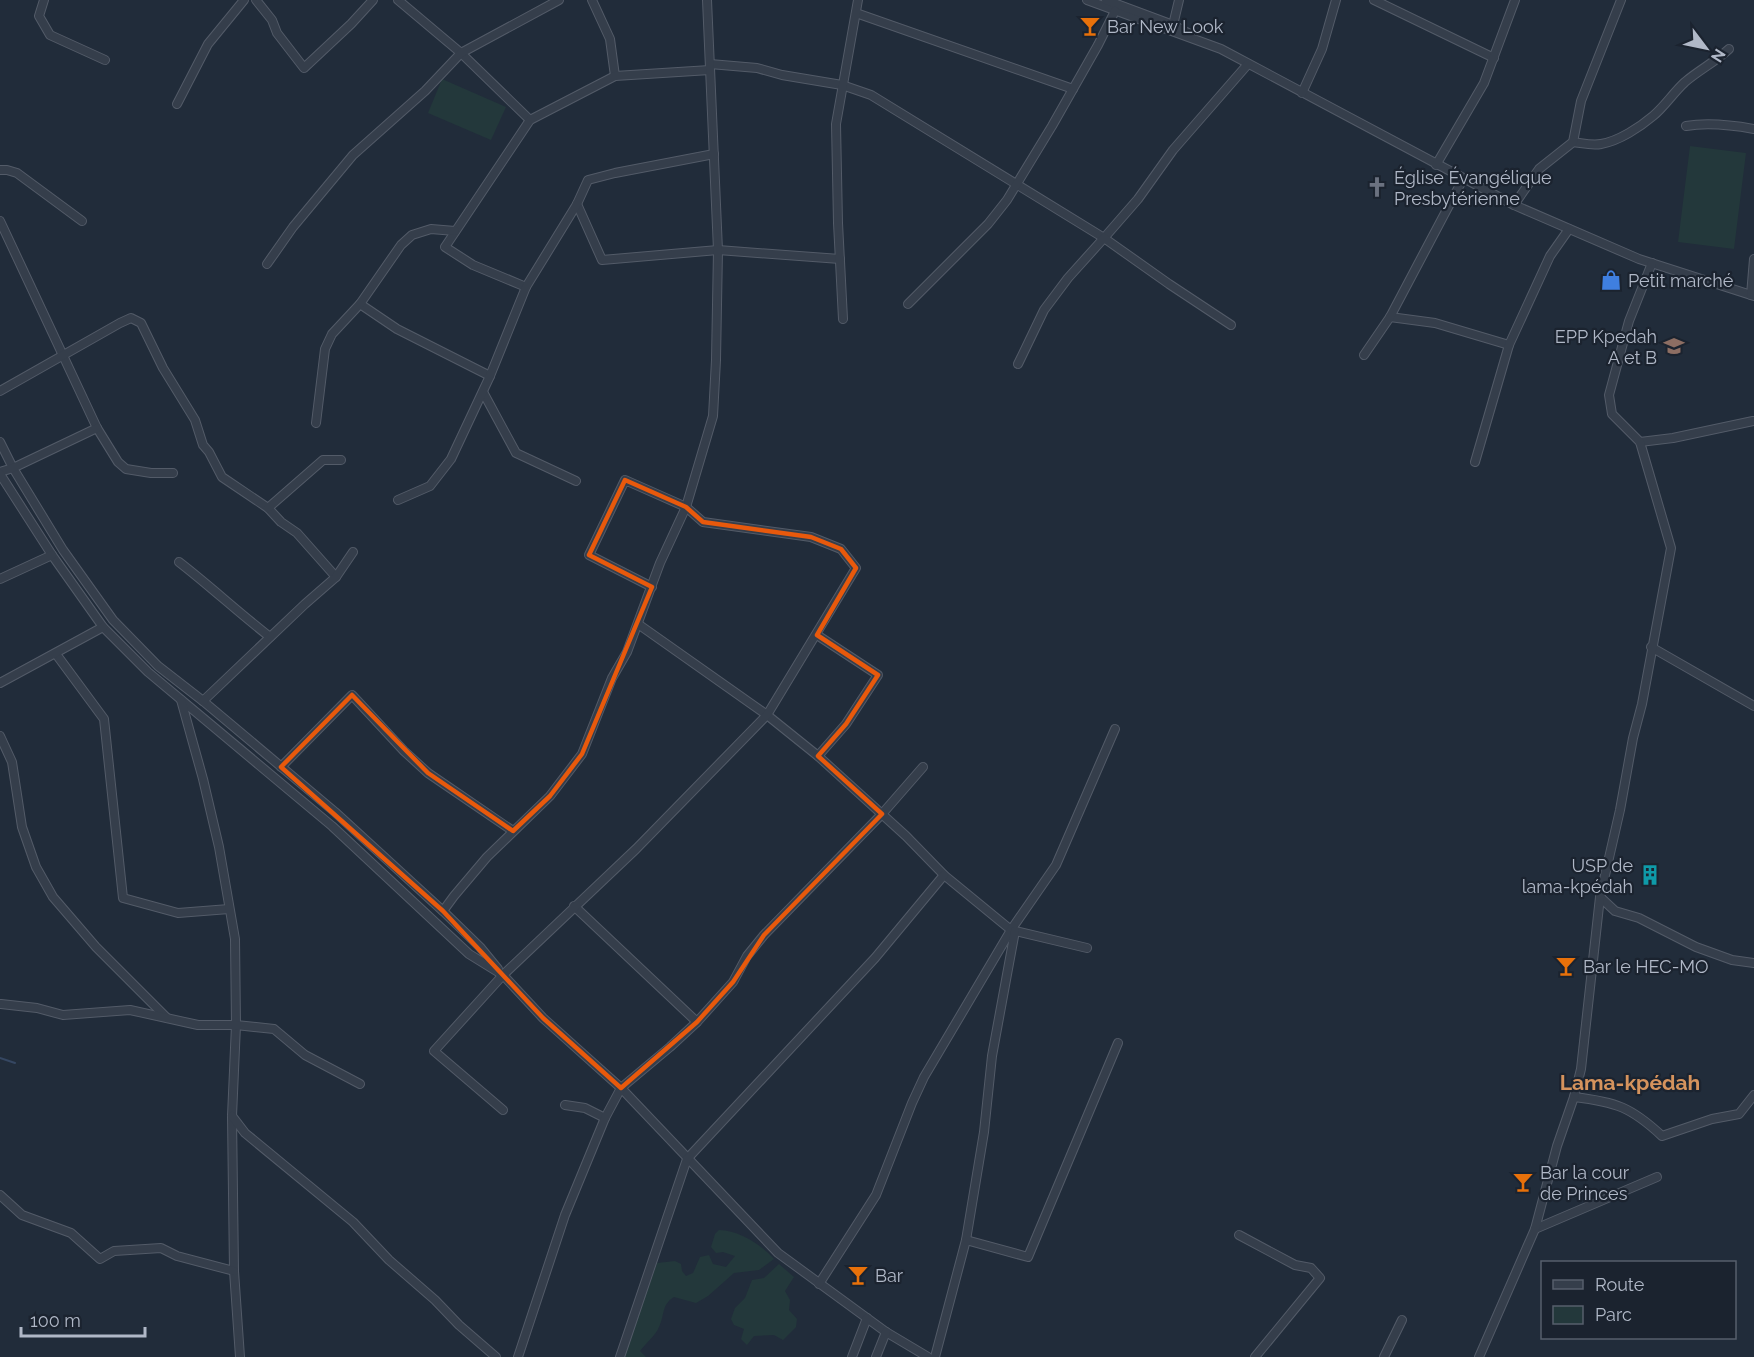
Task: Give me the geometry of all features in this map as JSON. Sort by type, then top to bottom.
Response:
[{"type":"street","points":[[44,0],[39,16],[50,35],[105,60]]},
{"type":"street","points":[[177,104],[208,44],[244,0]]},
{"type":"street","points":[[256,0],[272,20],[277,33],[304,68],[373,0]]},
{"type":"street","points":[[398,0],[461,53],[530,120]]},
{"type":"street","points":[[267,264],[293,227],[353,155],[425,92],[461,53],[559,0]]},
{"type":"street","points":[[592,0],[610,39],[615,76]]},
{"type":"street","points":[[444,911],[488,857],[550,796],[582,754],[612,678],[627,652],[660,563],[686,507],[712,416],[716,360],[718,250],[707,0]]},
{"type":"street","points":[[843,319],[836,124],[858,0]]},
{"type":"street","points":[[1087,0],[1221,49]]},
{"type":"street","points":[[1106,0],[1173,25],[1221,49],[1514,206],[1652,263],[1752,296],[1754,259]]},
{"type":"street","points":[[1173,25],[1179,0]]},
{"type":"street","points":[[1302,93],[1322,49],[1336,0]]},
{"type":"street","points":[[1374,0],[1494,58]]},
{"type":"street","points":[[1436,165],[1484,83],[1515,0]]},
{"type":"street","points":[[1514,206],[1539,169],[1574,142],[1581,100],[1622,0]]},
{"type":"street","points":[[908,304],[988,224],[1017,184],[1073,89],[1115,11]]},
{"type":"street","points":[[856,13],[1073,89]]},
{"type":"street","points":[[1574,142],[1598,145],[1613,141],[1632,130],[1654,116],[1675,91],[1695,73],[1720,58],[1729,49]]},
{"type":"street","points":[[1018,364],[1044,310],[1068,278],[1138,199],[1173,150],[1248,64]]},
{"type":"street","points":[[526,287],[473,265],[445,247],[530,120],[615,76],[710,67],[757,68],[782,75],[842,85],[871,95],[1104,238],[1231,325]]},
{"type":"street","points":[[1686,126],[1700,124],[1754,129]]},
{"type":"street","points":[[399,500],[430,486],[451,459],[490,376],[526,287],[577,204],[588,180],[714,154]]},
{"type":"street","points":[[0,170],[17,173],[82,221]]},
{"type":"street","points":[[1365,355],[1390,317],[1463,179]]},
{"type":"street","points":[[577,204],[602,260],[718,250],[840,259]]},
{"type":"street","points":[[0,221],[97,428],[118,462],[126,469],[151,473],[173,473]]},
{"type":"street","points":[[316,423],[325,349],[332,334],[360,304],[401,246],[412,235],[431,229],[455,231]]},
{"type":"street","points":[[1475,462],[1509,345],[1550,256],[1569,229]]},
{"type":"street","points":[[1479,1357],[1535,1229],[1581,1069],[1600,897],[1642,704],[1671,548],[1640,442],[1612,414],[1610,395],[1629,321],[1652,263]]},
{"type":"street","points":[[360,304],[397,329],[490,376]]},
{"type":"street","points":[[1390,317],[1435,323],[1509,345]]},
{"type":"street","points":[[0,391],[131,318],[141,323],[162,368],[195,420],[203,445],[222,477],[268,508],[281,522],[303,539],[336,576]]},
{"type":"street","points":[[483,392],[516,453],[576,481]]},
{"type":"street","points":[[1640,442],[1673,438],[1753,421]]},
{"type":"street","points":[[97,428],[0,473],[52,555],[103,627],[148,672],[332,826],[469,954],[503,975]]},
{"type":"street","points":[[0,442],[13,468],[63,550],[112,620],[158,666],[335,812],[444,911],[480,947],[543,1018],[621,1088],[778,1253],[886,1332],[928,1357]]},
{"type":"street","points":[[268,508],[323,460],[341,460]]},
{"type":"street","points":[[503,1110],[434,1051],[503,975],[636,849],[767,715],[856,568],[841,549],[811,537],[703,522],[686,507],[625,480],[589,555],[652,587]]},
{"type":"street","points":[[203,701],[336,576],[352,552]]},
{"type":"street","points":[[0,579],[52,555]]},
{"type":"street","points":[[179,562],[270,637]]},
{"type":"street","points":[[638,624],[767,715],[818,756],[944,874],[1013,930],[1087,948]]},
{"type":"street","points":[[0,682],[103,627]]},
{"type":"street","points":[[817,635],[878,675],[846,724],[818,756]]},
{"type":"street","points":[[1651,647],[1754,706]]},
{"type":"street","points":[[56,654],[104,719],[123,898],[178,913],[229,909]]},
{"type":"street","points":[[281,767],[352,695],[404,751],[428,773],[513,831]]},
{"type":"street","points":[[181,700],[204,779],[235,939],[236,1025],[232,1116],[234,1271],[240,1357]]},
{"type":"street","points":[[819,1284],[876,1195],[924,1077],[1013,930],[1056,865],[1115,729]]},
{"type":"street","points":[[0,736],[12,762],[22,827],[36,867],[53,897],[96,947],[167,1018]]},
{"type":"street","points":[[518,1357],[564,1215],[605,1118],[621,1088],[697,1022],[733,982],[747,956],[764,935],[882,814],[923,766]]},
{"type":"street","points":[[620,1357],[687,1159],[875,958],[944,874]]},
{"type":"street","points":[[1600,897],[1615,910],[1639,918],[1696,947],[1731,960],[1754,963]]},
{"type":"street","points":[[574,906],[697,1022]]},
{"type":"street","points":[[935,1357],[966,1240],[984,1132],[993,1046],[1013,930]]},
{"type":"street","points":[[1,1004],[37,1008],[63,1015],[130,1010],[198,1025],[236,1025],[274,1029],[306,1055],[360,1084]]},
{"type":"street","points":[[966,1240],[1028,1257],[1118,1043]]},
{"type":"street","points":[[1574,1097],[1616,1103],[1639,1115],[1662,1136],[1712,1119],[1739,1114],[1754,1095]]},
{"type":"street","points":[[565,1105],[585,1108],[605,1118]]},
{"type":"street","points":[[232,1116],[245,1133],[258,1141],[353,1222],[389,1260],[496,1357]]},
{"type":"street","points":[[1535,1229],[1658,1177]]},
{"type":"street","points":[[0,1195],[22,1215],[71,1233],[100,1258],[114,1251],[161,1248],[177,1256],[234,1271]]},
{"type":"street","points":[[1239,1235],[1279,1258],[1295,1265],[1311,1268],[1320,1278],[1255,1357]]},
{"type":"street","points":[[852,1357],[867,1318]]},
{"type":"street","points":[[1384,1357],[1402,1320]]},
{"type":"street","points":[[876,1357],[886,1332]]},
{"type":"highlighted area","points":[[625,480],[686,507],[703,522],[811,537],[841,549],[856,568],[817,635],[878,675],[846,724],[818,756],[882,814],[764,935],[733,982],[697,1022],[621,1088],[543,1018],[443,911],[281,767],[352,695],[428,773],[513,831],[550,796],[582,754],[652,587],[589,555]]},
{"type":"green space","points":[[442,79],[506,107],[491,140],[428,113]]},
{"type":"green space","points":[[1690,146],[1746,153],[1734,249],[1678,242]]},
{"type":"green space","points":[[719,1230],[749,1239],[774,1259],[759,1270],[734,1273],[708,1296],[696,1303],[674,1297],[665,1307],[658,1330],[640,1351],[646,1357],[624,1357],[657,1263],[675,1261],[681,1264],[686,1276],[693,1273],[700,1257],[709,1255],[713,1264],[726,1267],[735,1256],[723,1252],[716,1253],[711,1247],[715,1234]]},
{"type":"green space","points":[[779,1264],[794,1277],[785,1291],[790,1300],[789,1310],[797,1319],[796,1327],[783,1340],[774,1335],[754,1336],[747,1345],[741,1339],[744,1329],[734,1325],[731,1319],[735,1308],[745,1298],[752,1280],[764,1278]]},
{"type":"waterway","points":[[0,1058],[15,1063]]},
{"type":"place","name":"Bar New Look","points":[[1090,26]]},
{"type":"place","name":"Église Évangélique Presbytérienne","points":[[1377,187]]},
{"type":"place","name":"Petit marché","points":[[1611,280]]},
{"type":"place","name":"EPP Kpedah A et B","points":[[1674,346]]},
{"type":"place","name":"USP de lama-kpédah","points":[[1650,875]]},
{"type":"place","name":"Bar le HEC-MO","points":[[1566,966]]},
{"type":"place","name":"Bar la cour de Princes","points":[[1523,1182]]},
{"type":"place","name":"Bar","points":[[858,1275]]},
{"type":"district","name":"Lama-kpédah","points":[[1630,1082]]}]
